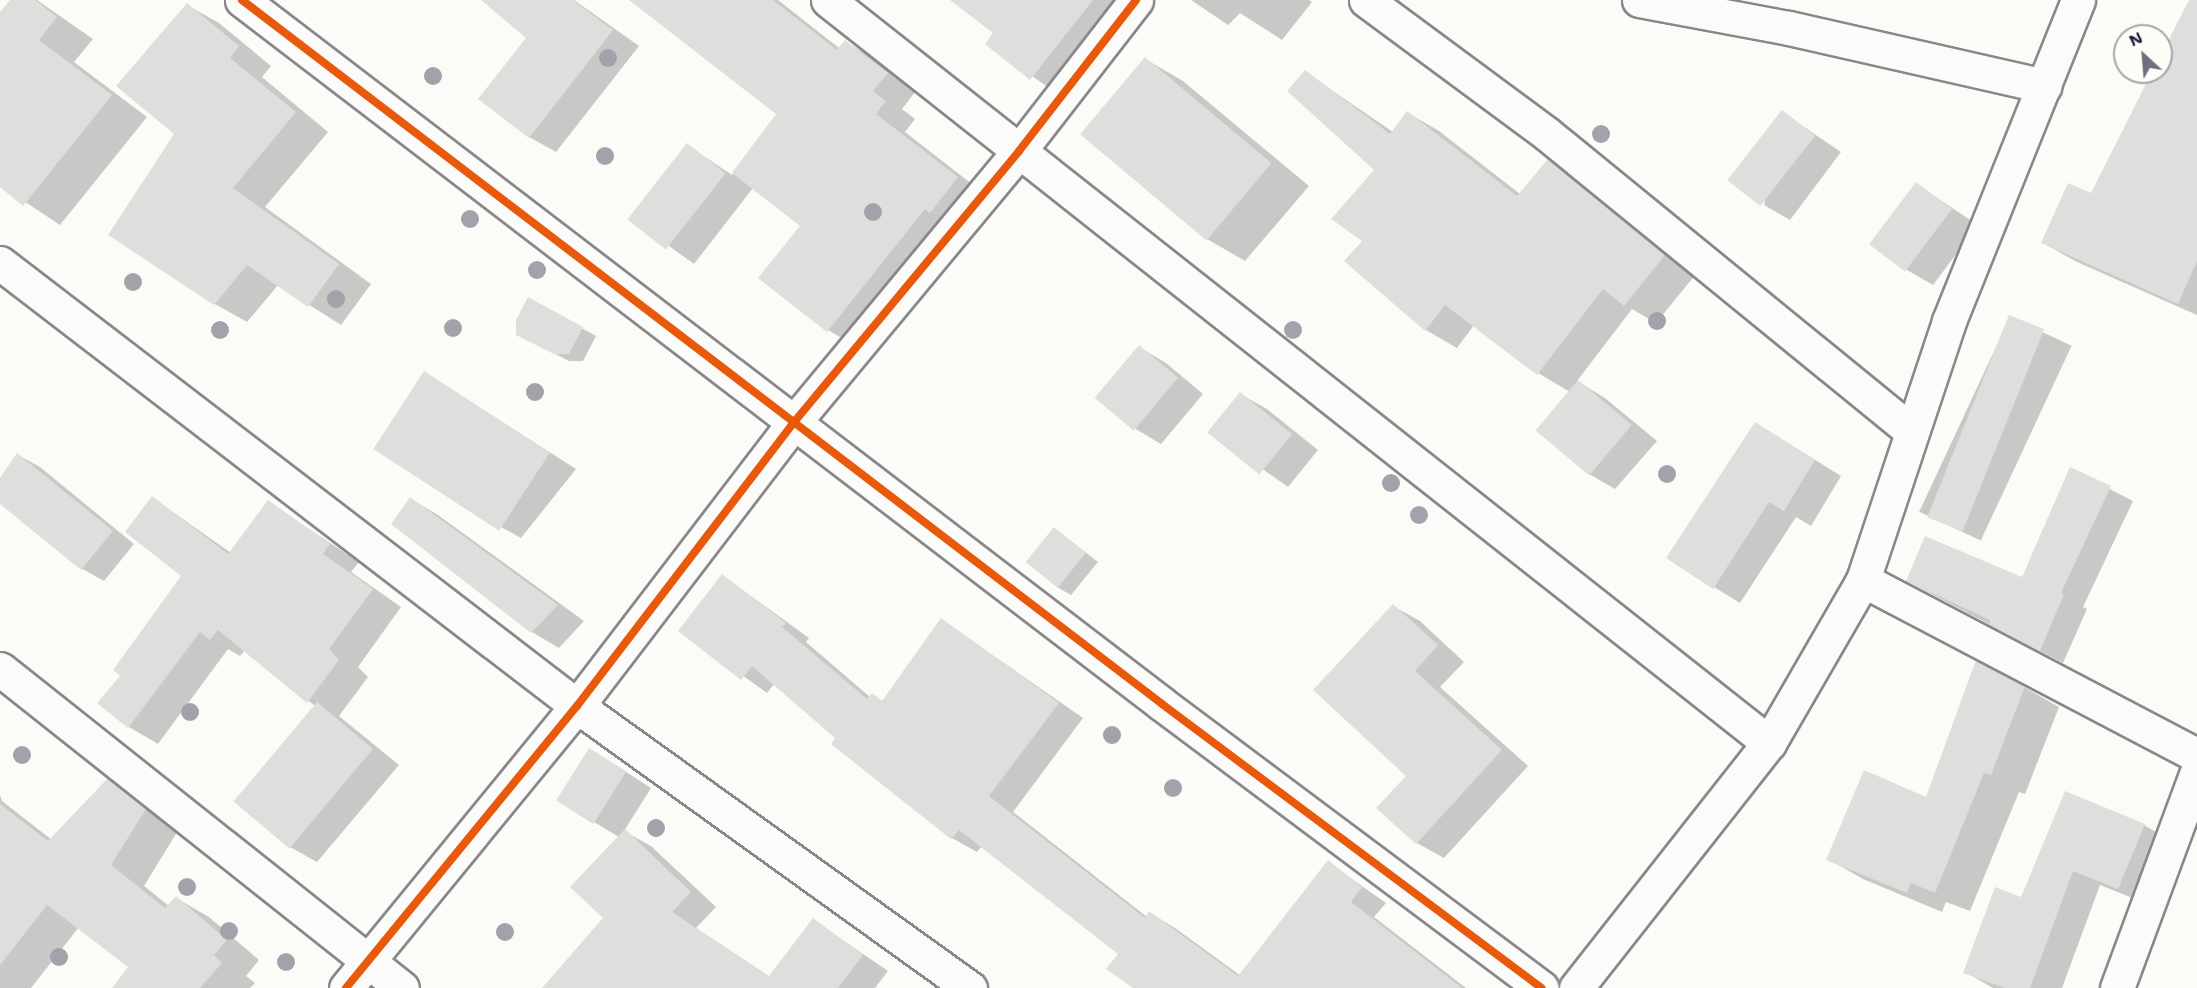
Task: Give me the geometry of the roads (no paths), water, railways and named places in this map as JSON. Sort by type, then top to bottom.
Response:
[{"type":"street","points":[[242,0],[795,421],[1162,705],[1542,988]]},
{"type":"street","points":[[828,0],[1769,743]]},
{"type":"street","points":[[346,988],[577,706],[795,421],[1019,151],[1136,0]]},
{"type":"street","points":[[1365,0],[1547,134],[1911,430]]},
{"type":"street","points":[[1639,0],[1789,28],[2044,86]]},
{"type":"street","points":[[1576,988],[1769,743],[1863,580],[1949,321],[2078,0]]},
{"type":"street","points":[[0,263],[577,706],[970,988]]},
{"type":"street","points":[[1863,580],[2197,755]]},
{"type":"street","points":[[0,669],[402,988]]},
{"type":"street","points":[[2117,988],[2197,772]]}]
